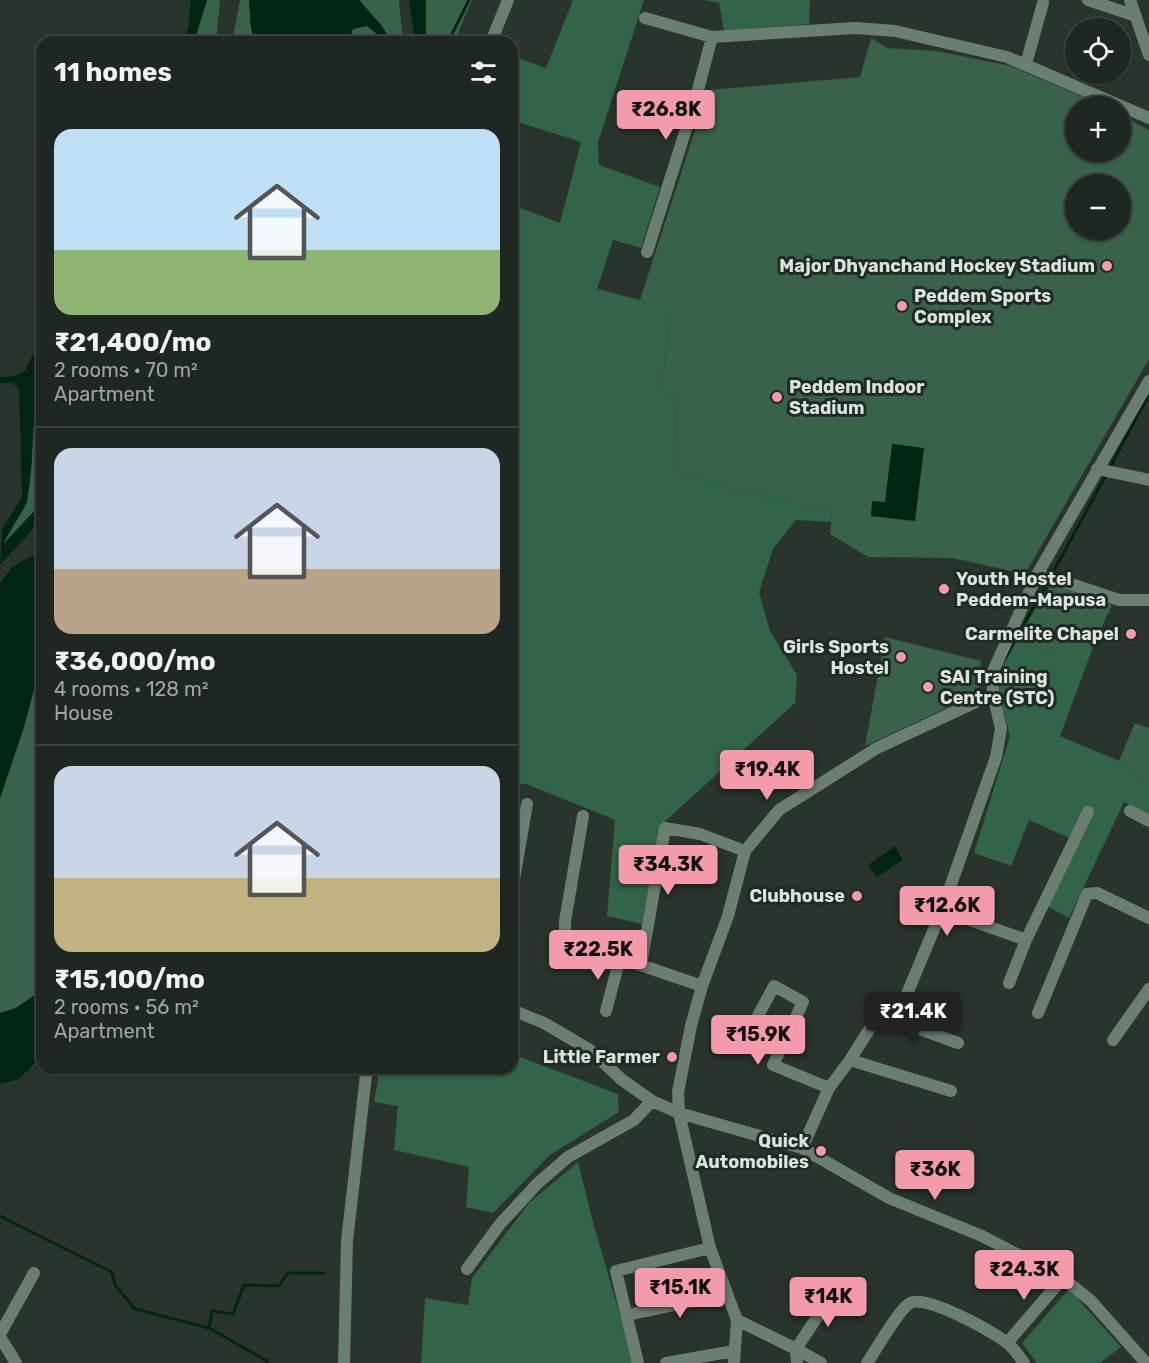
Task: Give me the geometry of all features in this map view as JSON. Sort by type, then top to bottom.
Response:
[{"type":"street","points":[[493,36],[508,0]]},
{"type":"street","points":[[1088,0],[1136,16]]},
{"type":"street","points":[[1130,0],[1149,55]]},
{"type":"street","points":[[1026,64],[1043,3]]},
{"type":"street","points":[[645,18],[712,37],[855,28],[895,31],[1007,57],[1149,118]]},
{"type":"street","points":[[646,252],[695,101],[712,37]]},
{"type":"street","points":[[802,1148],[829,1088],[879,1014],[904,1000],[942,910],[996,757],[1001,729],[993,694],[993,671],[1038,573],[1147,387]]},
{"type":"street","points":[[1097,469],[1149,480]]},
{"type":"street","points":[[1038,573],[1119,600],[1149,600]]},
{"type":"street","points":[[666,1363],[734,1357],[737,1320],[710,1248],[679,1113],[678,1092],[702,986],[728,916],[745,852],[779,810],[878,748],[993,694]]},
{"type":"street","points":[[518,856],[527,804]]},
{"type":"street","points":[[1130,811],[1149,821]]},
{"type":"street","points":[[1009,983],[1026,940],[1088,812]]},
{"type":"street","points":[[583,816],[565,921],[564,942],[573,948],[620,958],[702,986]]},
{"type":"street","points":[[641,965],[665,828],[700,834],[745,852]]},
{"type":"street","points":[[1038,1013],[1087,894],[1097,893],[1149,918]]},
{"type":"street","points":[[942,910],[1026,940]]},
{"type":"street","points":[[606,1011],[620,958]]},
{"type":"street","points":[[746,1038],[774,986],[803,1002],[773,1065],[829,1088]]},
{"type":"street","points":[[1113,1040],[1149,989]]},
{"type":"street","points":[[518,1013],[544,1023],[590,1050],[621,1079],[652,1101],[679,1113],[802,1148],[889,1198],[982,1236],[1063,1278],[1091,1301],[1146,1363]]},
{"type":"street","points":[[879,1014],[958,1043]]},
{"type":"street","points":[[850,1060],[951,1091]]},
{"type":"street","points":[[344,1363],[347,1241],[366,1074]]},
{"type":"street","points":[[467,1269],[500,1224],[538,1183],[568,1157],[634,1120],[652,1101]]},
{"type":"street","points":[[638,1363],[616,1271],[710,1248]]},
{"type":"street","points":[[16,1363],[0,1335],[34,1273]]},
{"type":"street","points":[[1007,1343],[1063,1278]]},
{"type":"street","points":[[797,1363],[796,1349],[835,1290]]},
{"type":"street","points":[[627,1315],[727,1294]]},
{"type":"street","points":[[867,1363],[902,1311],[911,1303],[922,1301],[946,1308],[1007,1343],[1024,1363]]},
{"type":"street","points":[[737,1320],[821,1363]]},
{"type":"shaded area","points":[[191,0],[207,0],[196,36],[185,36]]},
{"type":"shaded area","points":[[207,0],[220,0],[217,36],[196,36]]},
{"type":"shaded area","points":[[240,0],[249,0],[253,36],[233,36]]},
{"type":"shaded area","points":[[249,0],[359,0],[388,36],[379,36],[367,26],[353,29],[350,36],[253,36]]},
{"type":"shaded area","points":[[359,0],[399,0],[402,36],[388,36]]},
{"type":"shaded area","points":[[409,0],[426,0],[426,36],[414,36]]},
{"type":"shaded area","points":[[426,0],[472,0],[457,36],[426,36]]},
{"type":"shaded area","points":[[573,0],[644,0],[598,142],[599,165],[660,187],[641,248],[613,240],[597,289],[640,300],[671,312],[661,394],[679,400],[672,469],[724,486],[832,512],[831,522],[796,520],[773,549],[759,592],[770,631],[797,675],[795,703],[660,826],[642,924],[607,916],[615,820],[526,784],[518,785],[518,718],[520,717],[518,698],[518,207],[560,223],[581,142],[518,122],[518,62],[520,59],[546,68]]},
{"type":"shaded area","points":[[704,0],[810,0],[809,24],[724,31],[719,3]]},
{"type":"shaded area","points":[[367,26],[379,36],[350,36],[353,29]]},
{"type":"shaded area","name":"Peddem Sports Complex","points":[[871,38],[887,48],[937,51],[1011,66],[1081,96],[1065,96],[1065,162],[1131,162],[1131,120],[1149,130],[1149,359],[1025,574],[952,558],[868,557],[830,534],[832,512],[724,486],[672,469],[679,400],[661,394],[671,313],[640,300],[708,90],[860,77]]},
{"type":"shaded area","points":[[36,348],[36,400],[27,502],[3,544],[36,509],[36,523],[0,565],[2,529],[22,497],[19,388],[11,383],[0,383],[0,377],[13,376],[25,371]]},
{"type":"shaded area","points":[[36,388],[36,510],[4,545],[8,533],[27,500]]},
{"type":"shaded area","points":[[892,444],[924,448],[915,521],[871,516],[872,501],[885,502]]},
{"type":"shaded area","points":[[36,554],[36,685],[0,798],[0,584],[12,567]]},
{"type":"shaded area","points":[[1053,582],[1112,605],[1096,639],[1075,633],[1051,652],[1040,645],[1044,621],[1032,614]]},
{"type":"shaded area","points":[[1032,614],[1044,621],[1040,645],[1051,652],[1075,632],[1096,639],[1060,736],[1119,761],[1149,783],[1149,816],[1124,802],[1069,918],[1047,906],[1078,842],[1029,820],[1011,866],[974,853],[1010,736],[999,696],[1001,669]]},
{"type":"shaded area","name":"SAI Training Centre (STC)","points":[[885,637],[981,661],[979,693],[865,746]]},
{"type":"shaded area","points":[[36,685],[36,994],[16,1008],[0,1013],[0,798]]},
{"type":"shaded area","points":[[1135,723],[1149,728],[1149,783],[1119,761]]},
{"type":"shaded area","points":[[895,846],[903,860],[877,877],[868,865]]},
{"type":"shaded area","points":[[36,994],[36,1062],[19,1079],[0,1084],[0,1013],[16,1008]]},
{"type":"shaded area","points":[[518,1056],[618,1094],[619,1112],[550,1155],[493,1213],[466,1207],[469,1167],[394,1150],[398,1106],[374,1102],[379,1074],[518,1074]]},
{"type":"shaded area","points":[[578,1162],[634,1363],[421,1363],[425,1298],[468,1305],[472,1278],[529,1203]]},
{"type":"shaded area","points":[[1069,1289],[1121,1347],[1100,1363],[1037,1363],[1022,1343]]},
{"type":"waterway","points":[[451,36],[469,0]]},
{"type":"waterway","points":[[1109,469],[1149,394]]},
{"type":"waterway","points":[[1052,574],[1106,475]]},
{"type":"waterway","points":[[1005,658],[1049,580]]},
{"type":"waterway","points":[[0,1216],[112,1272],[115,1285],[135,1309],[209,1328],[212,1311],[233,1314],[244,1285],[279,1286],[288,1273],[324,1273]]},
{"type":"waterway","points":[[209,1328],[267,1363]]},
{"type":"place","name":"Major Dhyanchand Hockey Stadium","points":[[1107,266]]},
{"type":"place","name":"Peddem Sports Complex","points":[[902,306]]},
{"type":"place","name":"Peddem Indoor Stadium","points":[[777,397]]},
{"type":"place","name":"Youth Hostel Peddem-Mapusa","points":[[944,589]]},
{"type":"place","name":"Carmelite Chapel","points":[[1131,634]]},
{"type":"place","name":"Girls Sports Hostel","points":[[901,657]]},
{"type":"place","name":"SAI Training Centre (STC)","points":[[928,687]]},
{"type":"place","name":"Clubhouse","points":[[857,896]]},
{"type":"place","name":"Little Farmer","points":[[672,1057]]},
{"type":"place","name":"Quick Automobiles","points":[[821,1151]]}]
